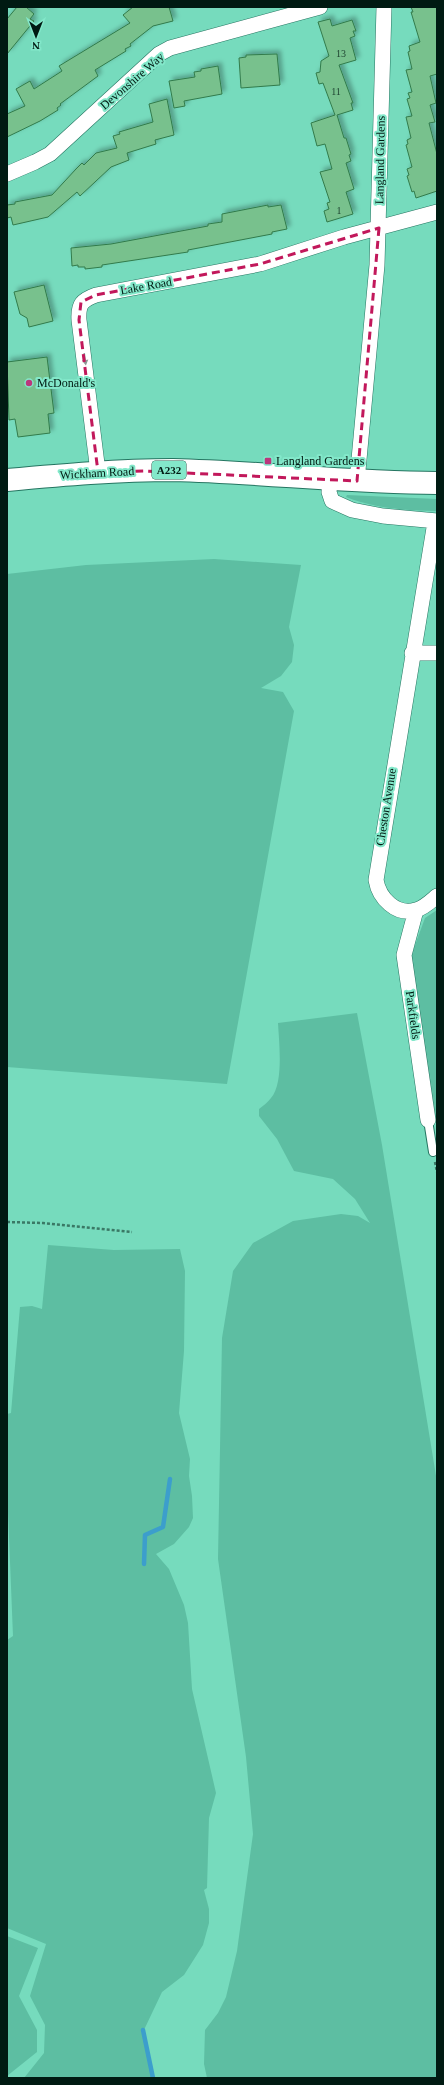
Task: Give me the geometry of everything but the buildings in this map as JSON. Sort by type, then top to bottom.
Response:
[{"type":"highway","name":"Wickham Road","points":[[7,480],[98,472],[194,471],[330,480],[437,483]]},
{"type":"street","name":"Devonshire Way","points":[[7,174],[50,154],[166,50],[193,41],[320,7]]},
{"type":"street","name":"Langland Gardens","points":[[357,481],[375,291],[379,228],[384,7]]},
{"type":"street","points":[[379,228],[437,212]]},
{"type":"street","name":"Lake Road","points":[[98,472],[79,320],[79,306],[81,302],[96,295],[260,264],[379,228]]},
{"type":"street","points":[[330,480],[329,492],[332,501],[352,510],[383,516],[436,521]]},
{"type":"street","name":"Cheston Avenue","points":[[416,910],[401,910],[388,904],[380,893],[376,880],[412,653],[436,521]]},
{"type":"street","points":[[412,653],[437,653]]},
{"type":"street","points":[[416,910],[437,896]]},
{"type":"street","name":"Parkfields","points":[[416,910],[404,955],[428,1120]]},
{"type":"lane","points":[[428,1120],[432,1152]]},
{"type":"path","points":[[7,1222],[43,1223],[132,1232]]},
{"type":"highlighted area","points":[[379,228],[357,481],[144,471],[98,472],[79,320],[81,302],[96,295],[260,264]]},
{"type":"shaded area","points":[[347,495],[437,499],[437,511],[379,506],[356,501],[346,497]]},
{"type":"shaded area","points":[[214,559],[301,565],[289,627],[294,645],[292,662],[281,676],[261,688],[283,692],[294,711],[227,1084],[7,1067],[7,574],[86,565]]},
{"type":"shaded area","points":[[437,910],[437,1130],[411,956],[425,918]]},
{"type":"shaded area","points":[[357,1013],[382,1145],[437,1482],[437,2078],[207,2078],[204,2064],[205,2030],[218,2013],[226,1997],[237,1951],[253,1834],[246,1757],[218,1559],[222,1338],[233,1271],[253,1243],[293,1221],[341,1214],[358,1216],[370,1223],[355,1199],[333,1179],[294,1171],[277,1139],[259,1116],[259,1109],[271,1098],[278,1083],[280,1051],[278,1023]]},
{"type":"shaded area","points":[[48,1245],[114,1250],[180,1249],[185,1271],[184,1351],[179,1413],[190,1459],[189,1476],[193,1518],[189,1527],[174,1544],[156,1554],[169,1569],[184,1605],[188,1623],[192,1689],[216,1793],[209,1818],[207,1888],[204,1890],[209,1909],[209,1923],[203,1945],[184,1975],[162,1992],[143,2032],[153,2078],[24,2078],[44,2053],[45,2025],[30,1996],[46,1944],[7,1928],[7,1640],[13,1636],[7,1487],[7,1414],[11,1413],[20,1307],[32,1306],[42,1309]]},
{"type":"shaded area","points":[[7,1936],[38,1948],[19,1996],[37,2030],[37,2052],[7,2076]]},
{"type":"waterway","points":[[144,1564],[145,1535],[163,1527],[170,1479]]},
{"type":"waterway","points":[[143,2030],[153,2078]]},
{"type":"place","name":"McDonald's","points":[[29,383]]},
{"type":"place","name":"Langland Gardens","points":[[268,461]]}]
